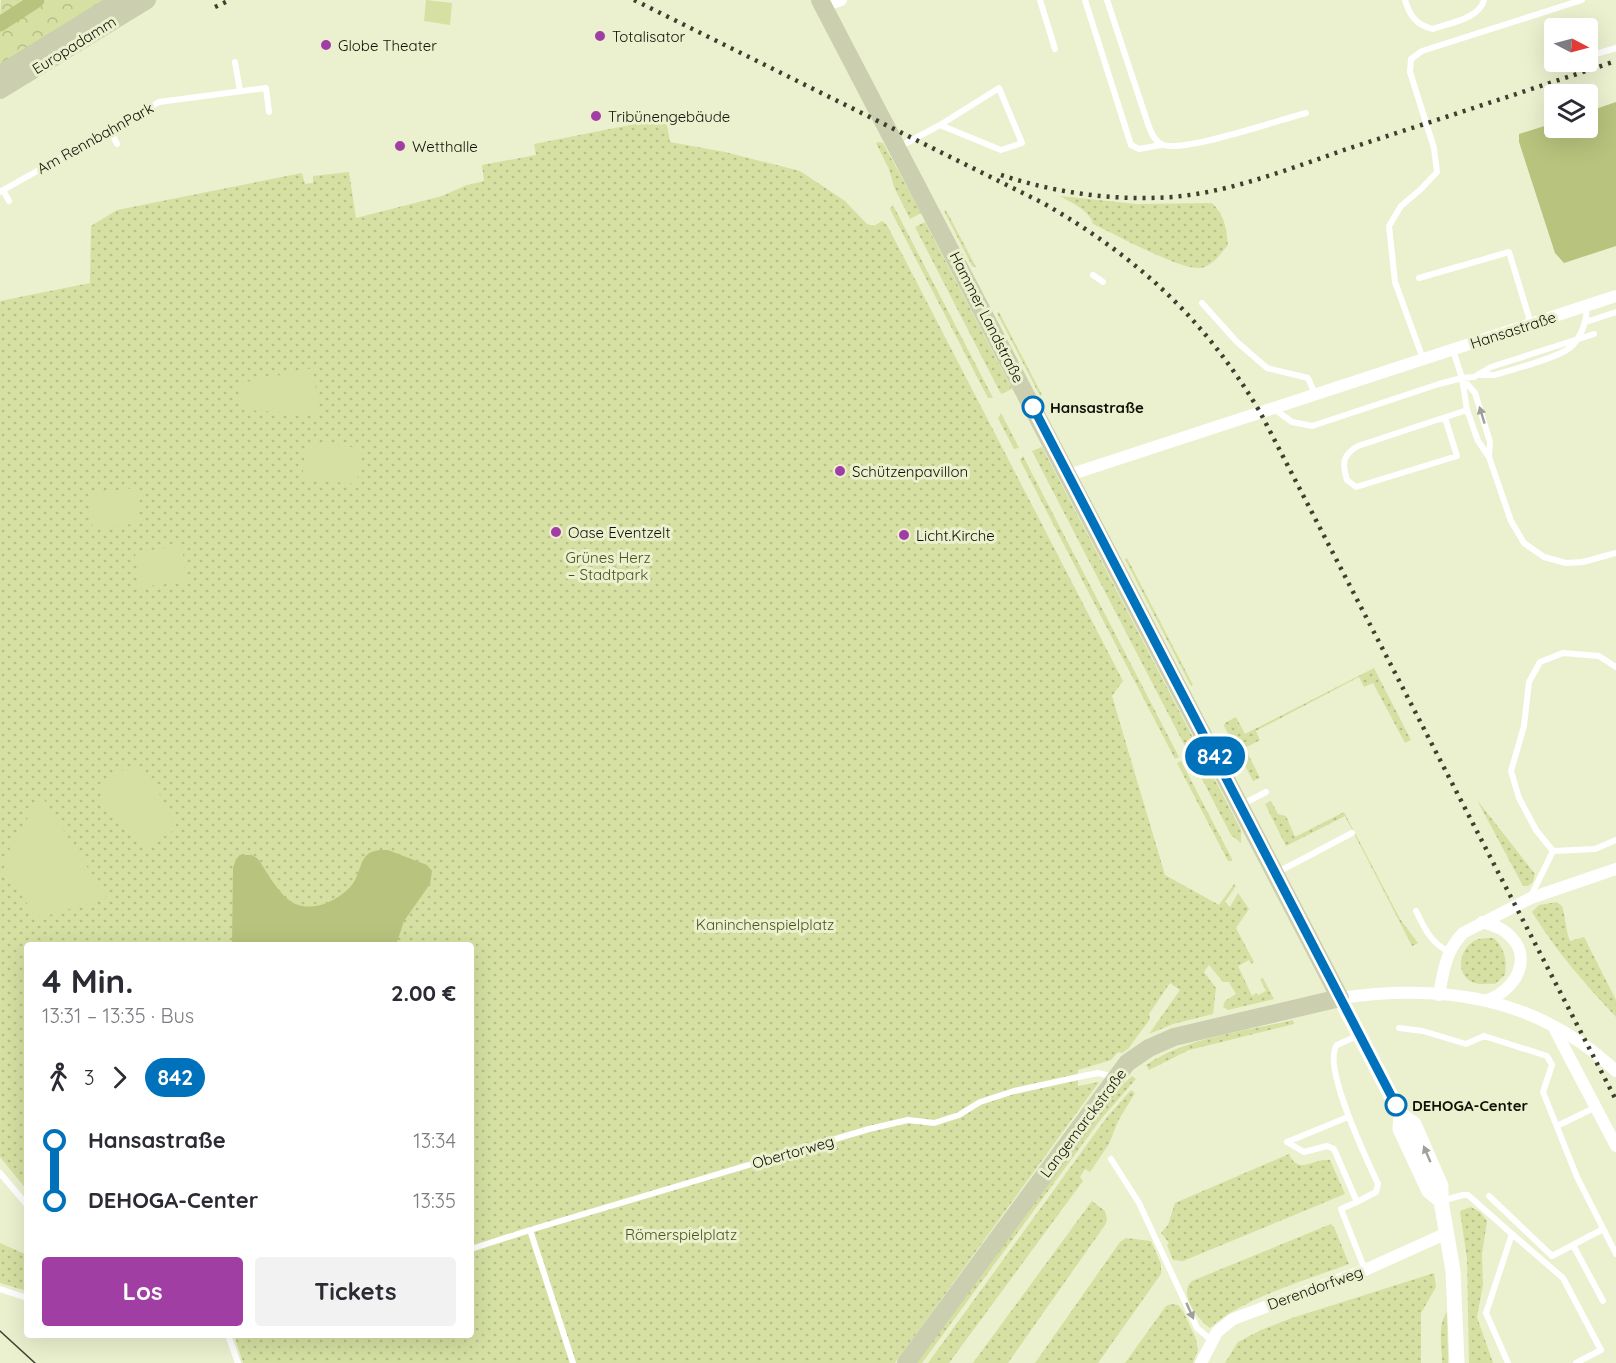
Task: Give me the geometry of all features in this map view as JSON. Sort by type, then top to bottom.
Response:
[{"type":"main road","name":"Europadamm","points":[[4,72],[120,0]]},
{"type":"main road","name":"Europadamm","points":[[0,90],[147,0]]},
{"type":"main road","name":"Hammer Landstraße","points":[[821,3],[1340,998]]},
{"type":"main road","name":"Langemarckstraße","points":[[906,1363],[1127,1063],[1149,1048],[1174,1037],[1340,998]]},
{"type":"street","points":[[821,3],[841,0]]},
{"type":"street","name":"Hansastraße","points":[[1069,475],[1616,296]]},
{"type":"street","points":[[1439,995],[1449,952],[1454,942],[1463,933],[1531,898],[1616,869]]},
{"type":"street","points":[[1482,922],[1506,932],[1514,939],[1522,961],[1515,981],[1496,997],[1487,1000]]},
{"type":"street","points":[[1340,998],[1394,994],[1439,995],[1487,1000],[1533,1015],[1553,1025],[1570,1035],[1616,1071]]},
{"type":"street","name":"Hammer Landstraße","points":[[1340,998],[1401,1115],[1414,1124],[1441,1186],[1440,1201],[1448,1233],[1455,1290],[1457,1363]]},
{"type":"street","points":[[1553,1025],[1616,1146]]},
{"type":"street","name":"Derendorfweg","points":[[1201,1363],[1211,1340],[1224,1325],[1245,1314],[1365,1270],[1448,1233]]},
{"type":"lane","points":[[1040,0],[1055,49]]},
{"type":"lane","points":[[1085,0],[1131,145],[1139,149],[1197,143],[1306,113]]},
{"type":"lane","points":[[1107,0],[1147,121],[1153,137],[1161,145]]},
{"type":"lane","points":[[1405,0],[1414,20],[1433,29],[1474,14],[1482,7],[1484,0]]},
{"type":"lane","points":[[1424,359],[1395,282],[1389,226],[1401,206],[1437,172],[1434,148],[1410,72],[1411,58],[1422,51],[1582,0]]},
{"type":"lane","points":[[1599,53],[1616,48]]},
{"type":"lane","points":[[235,62],[240,91]]},
{"type":"lane","name":"Am RennbahnPark","points":[[2,191],[159,102],[266,88],[269,112]]},
{"type":"lane","points":[[898,147],[940,125],[999,88],[1022,143],[1001,150],[940,125]]},
{"type":"lane","points":[[110,130],[117,144]]},
{"type":"lane","points":[[2,191],[9,201]]},
{"type":"lane","points":[[1419,278],[1509,252],[1531,324]]},
{"type":"lane","points":[[1093,275],[1103,282]]},
{"type":"lane","points":[[1202,303],[1237,342],[1267,368],[1308,378],[1315,394]]},
{"type":"lane","points":[[1273,408],[1292,422],[1312,426],[1462,378],[1494,375],[1567,350],[1576,340],[1586,322],[1586,306]]},
{"type":"lane","points":[[1586,322],[1616,312]]},
{"type":"lane","points":[[1576,340],[1594,334]]},
{"type":"lane","points":[[1453,350],[1462,378],[1467,410],[1478,441],[1489,457],[1511,521],[1524,543],[1534,551],[1556,561],[1574,563],[1616,553]]},
{"type":"lane","points":[[1462,378],[1475,393],[1490,442],[1489,457]]},
{"type":"lane","points":[[1444,418],[1457,456],[1356,488],[1347,480],[1343,463],[1348,451],[1467,410]]},
{"type":"lane","points":[[1553,851],[1536,830],[1519,798],[1511,771],[1524,726],[1529,682],[1540,662],[1563,653],[1599,656],[1616,667]]},
{"type":"lane","points":[[1241,806],[1266,792]]},
{"type":"lane","points":[[1276,874],[1352,833]]},
{"type":"lane","points":[[1553,851],[1595,849],[1616,840]]},
{"type":"lane","points":[[1531,898],[1553,851]]},
{"type":"lane","points":[[1416,910],[1428,935],[1437,945],[1449,952]]},
{"type":"lane","points":[[1399,1028],[1423,1031],[1466,1044],[1484,1036],[1547,1056],[1552,1065],[1543,1092],[1577,1177],[1616,1254]]},
{"type":"lane","points":[[1359,1035],[1337,1045],[1333,1051],[1343,1104],[1378,1187],[1376,1192],[1341,1209],[1365,1270]]},
{"type":"lane","name":"Obertorweg","points":[[474,1248],[869,1130],[908,1120],[934,1123],[959,1115],[980,1102],[1014,1091],[1098,1072],[1116,1077]]},
{"type":"lane","points":[[1557,1126],[1596,1107]]},
{"type":"lane","points":[[1348,1117],[1287,1142],[1304,1152],[1327,1146],[1334,1149],[1357,1202]]},
{"type":"lane","points":[[1111,1159],[1139,1203],[1197,1328],[1211,1340]]},
{"type":"lane","points":[[0,1173],[24,1201]]},
{"type":"lane","points":[[1440,1201],[1463,1195],[1468,1196],[1563,1278],[1601,1350],[1576,1363]]},
{"type":"lane","points":[[1489,1196],[1552,1256],[1604,1229]]},
{"type":"lane","points":[[530,1230],[573,1363]]},
{"type":"lane","points":[[1508,1363],[1485,1313],[1512,1234]]},
{"type":"lane","points":[[1573,1245],[1603,1301]]},
{"type":"lane","points":[[0,1289],[24,1297]]},
{"type":"lane","points":[[229,1338],[238,1363]]},
{"type":"green space","points":[[1,0],[28,0],[0,18]]},
{"type":"green space","points":[[46,0],[106,0],[0,65],[0,30]]},
{"type":"green space","points":[[426,0],[452,3],[450,25],[424,21]]},
{"type":"green space","name":"Grünes Herz – Stadtpark","points":[[660,119],[660,121],[666,120],[670,142],[725,152],[800,171],[845,201],[867,224],[874,226],[882,221],[887,225],[1123,681],[1112,696],[1165,875],[1219,905],[1234,884],[1236,886],[1225,902],[1230,907],[1238,893],[1249,909],[1236,928],[1254,962],[1252,964],[1249,960],[1238,966],[1252,996],[1266,991],[1260,979],[1263,978],[1274,999],[1228,1010],[1223,1007],[1225,1001],[1236,994],[1229,982],[1223,982],[1209,965],[1204,972],[1216,988],[1213,1014],[1173,1024],[1149,1034],[1180,990],[1170,983],[1149,1014],[1150,1019],[1128,1049],[1122,1053],[1118,1052],[1111,1060],[1078,1070],[1078,1086],[1099,1082],[895,1363],[243,1363],[235,1338],[474,1338],[474,942],[24,942],[24,1186],[0,1157],[0,301],[90,283],[91,226],[117,210],[302,173],[305,184],[313,183],[313,176],[349,172],[356,218],[442,196],[467,185],[484,181],[482,165],[536,155],[534,144]]},
{"type":"green space","points":[[876,143],[883,143],[921,213],[910,219],[894,187],[889,169]]},
{"type":"green space","points":[[1060,196],[1136,204],[1212,203],[1224,222],[1228,245],[1208,265],[1200,268],[1191,267],[1163,258],[1093,224],[1084,211]]},
{"type":"green space","points":[[893,205],[993,398],[988,398],[890,209]]},
{"type":"green space","points":[[946,210],[976,267],[972,266],[944,211]]},
{"type":"green space","points":[[925,222],[1012,389],[1001,394],[915,227]]},
{"type":"green space","points":[[999,312],[1042,395],[1040,396],[997,313]]},
{"type":"green space","points":[[313,368],[319,414],[242,410],[237,384]]},
{"type":"green space","points":[[1001,413],[1019,448],[1014,449],[998,418]]},
{"type":"green space","points":[[306,443],[361,448],[357,484],[302,479]]},
{"type":"green space","points":[[1042,447],[1241,830],[1241,843],[1231,835],[1032,451]]},
{"type":"green space","points":[[1023,456],[1179,757],[1175,759],[1020,460]]},
{"type":"green space","points":[[136,488],[140,523],[93,529],[88,493]]},
{"type":"green space","points":[[182,546],[186,582],[139,587],[135,552]]},
{"type":"green space","points":[[1127,558],[1193,685],[1191,686],[1125,559]]},
{"type":"green space","points":[[1374,668],[1411,740],[1405,743],[1373,683],[1364,687],[1359,677],[1256,731],[1260,740],[1245,748],[1260,778],[1253,781],[1224,726],[1225,723],[1236,717],[1245,734]]},
{"type":"green space","points":[[1181,761],[1232,861],[1228,861],[1177,763]]},
{"type":"green space","points":[[134,766],[141,770],[153,784],[177,828],[148,844],[139,842],[130,834],[107,807],[101,796],[109,779]]},
{"type":"green space","points":[[41,795],[107,898],[46,916],[36,916],[4,871],[5,857]]},
{"type":"green space","points":[[1477,800],[1535,874],[1533,882],[1528,886],[1523,886]]},
{"type":"green space","points":[[1271,801],[1278,814],[1286,816],[1295,837],[1344,812],[1400,919],[1418,943],[1412,946],[1345,816],[1286,846],[1265,804]]},
{"type":"green space","points":[[1557,902],[1562,906],[1570,941],[1584,937],[1616,1000],[1616,1017],[1571,967],[1532,912],[1539,905]]},
{"type":"green space","points":[[1494,938],[1504,955],[1505,975],[1495,984],[1475,983],[1468,979],[1461,968],[1463,954],[1472,942]]},
{"type":"green space","points":[[1293,1020],[1294,1024],[1189,1050],[1149,1070],[1146,1065],[1179,1048],[1198,1042]]},
{"type":"green space","points":[[1132,1076],[1136,1079],[1101,1119],[922,1363],[916,1363],[1113,1094]]},
{"type":"green space","points":[[1131,1090],[1135,1093],[1118,1121],[1109,1144],[1090,1172],[1085,1169],[1080,1177],[1083,1181],[949,1363],[928,1363],[1107,1117]]},
{"type":"green space","points":[[1289,1154],[1297,1164],[1302,1165],[1330,1160],[1345,1194],[1183,1261],[1173,1260],[1167,1245],[1169,1243],[1161,1233],[1168,1225],[1175,1203]]},
{"type":"green space","points":[[1092,1201],[1105,1211],[1107,1220],[1105,1225],[1008,1363],[973,1363]]},
{"type":"green space","points":[[1471,1207],[1480,1212],[1487,1221],[1482,1254],[1483,1285],[1477,1317],[1493,1363],[1469,1363],[1467,1259],[1460,1211]]},
{"type":"green space","points":[[1331,1224],[1349,1264],[1257,1299],[1223,1317],[1210,1328],[1191,1306],[1187,1293],[1192,1281]]},
{"type":"green space","points":[[1126,1238],[1151,1241],[1161,1264],[1161,1274],[1098,1363],[1035,1363],[1120,1242]]},
{"type":"green space","points":[[0,1243],[24,1254],[24,1290],[0,1283]]},
{"type":"green space","points":[[1434,1273],[1436,1287],[1421,1313],[1421,1363],[1225,1363],[1238,1342],[1261,1330]]},
{"type":"green space","points":[[1178,1305],[1183,1311],[1196,1339],[1198,1350],[1193,1363],[1125,1363],[1166,1306]]},
{"type":"green space","points":[[1447,1312],[1448,1363],[1442,1363],[1441,1330]]},
{"type":"shaded area","points":[[1616,102],[1616,246],[1564,263],[1555,253],[1519,142],[1519,134],[1544,126],[1544,138],[1598,138],[1598,108]]},
{"type":"shaded area","points":[[388,850],[427,865],[432,871],[430,884],[404,921],[397,942],[232,942],[233,868],[240,855],[252,855],[258,859],[276,886],[289,900],[305,906],[313,906],[322,905],[345,892],[354,882],[364,859],[368,854]]},
{"type":"waterway","points":[[0,24],[37,0]]},
{"type":"tram line","points":[[0,1331],[35,1363]]},
{"type":"railway","points":[[215,7],[230,0]]},
{"type":"railway","points":[[634,0],[1043,203],[1109,245],[1138,268],[1192,319],[1216,347],[1260,412],[1616,1100]]},
{"type":"railway","points":[[1001,175],[1043,187],[1107,197],[1172,197],[1217,190],[1261,178],[1616,61]]},
{"type":"bus line","name":"842","points":[[1033,407],[1396,1105]]},
{"type":"place","name":"Totalisator","points":[[600,36]]},
{"type":"place","name":"Globe Theater","points":[[326,45]]},
{"type":"place","name":"Tribünengebäude","points":[[596,116]]},
{"type":"place","name":"Wetthalle","points":[[400,146]]},
{"type":"place","name":"Hansastraße","points":[[1033,407]]},
{"type":"place","name":"Schützenpavillon","points":[[840,471]]},
{"type":"place","name":"Oase Eventzelt","points":[[556,532]]},
{"type":"place","name":"Licht.Kirche","points":[[904,535]]},
{"type":"place","name":"DEHOGA-Center","points":[[1396,1105]]},
{"type":"park label","name":"Kaninchenspielplatz","points":[[765,924]]},
{"type":"park label","name":"Römerspielplatz","points":[[681,1234]]}]
